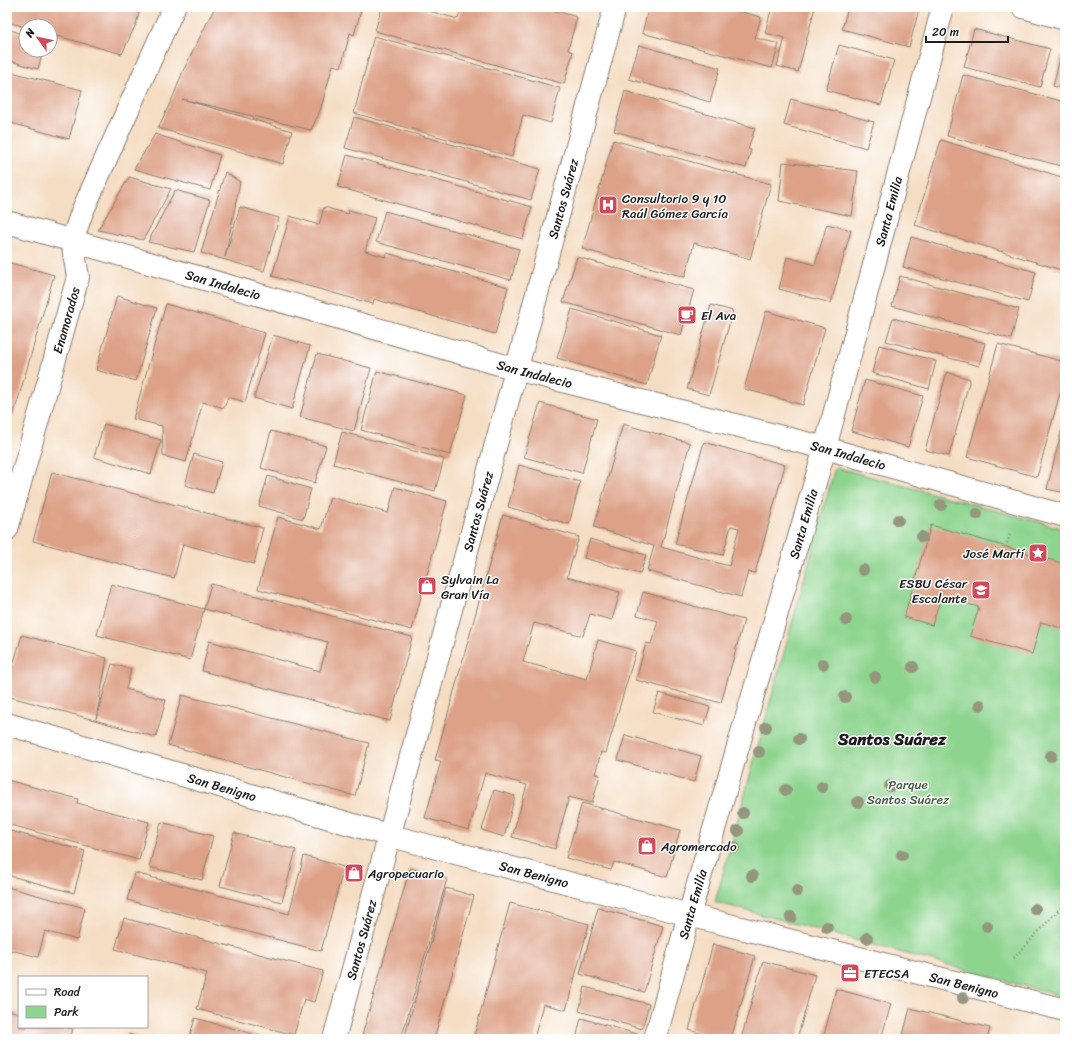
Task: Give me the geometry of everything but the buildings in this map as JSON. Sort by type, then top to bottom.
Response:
[{"type":"street","name":"Enamorados","points":[[8,522],[78,277],[72,241],[82,212],[174,7]]},
{"type":"street","name":"Santos Suárez","points":[[334,1039],[388,835],[615,7]]},
{"type":"street","name":"Santa Emilia","points":[[655,1039],[689,915],[824,448],[943,7]]},
{"type":"street","points":[[1023,7],[1065,19]]},
{"type":"street","name":"San Indalecio","points":[[7,222],[516,369],[824,448],[1065,516]]},
{"type":"street","name":"San Benigno","points":[[7,724],[388,835],[689,915],[1065,1010]]},
{"type":"path","points":[[1006,547],[1010,534]]},
{"type":"path","points":[[1014,958],[1065,903]]},
{"type":"green space","name":"Parque Santos Suárez","points":[[835,467],[1065,529],[1065,997],[715,902]]},
{"type":"place","name":"Consultorio 9 y 10 Raúl Gómez García","points":[[608,205]]},
{"type":"place","name":"El Ava","points":[[687,315]]},
{"type":"place","name":"José Martí","points":[[1038,553]]},
{"type":"place","name":"Sylvain La Gran Vía","points":[[427,586]]},
{"type":"place","name":"ESBU César Escalante","points":[[981,590]]},
{"type":"place","name":"Agromercado","points":[[647,846]]},
{"type":"place","name":"Agropecuario","points":[[354,873]]},
{"type":"place","name":"ETECSA","points":[[850,973]]},
{"type":"district","name":"Santos Suárez","points":[[892,739]]}]
